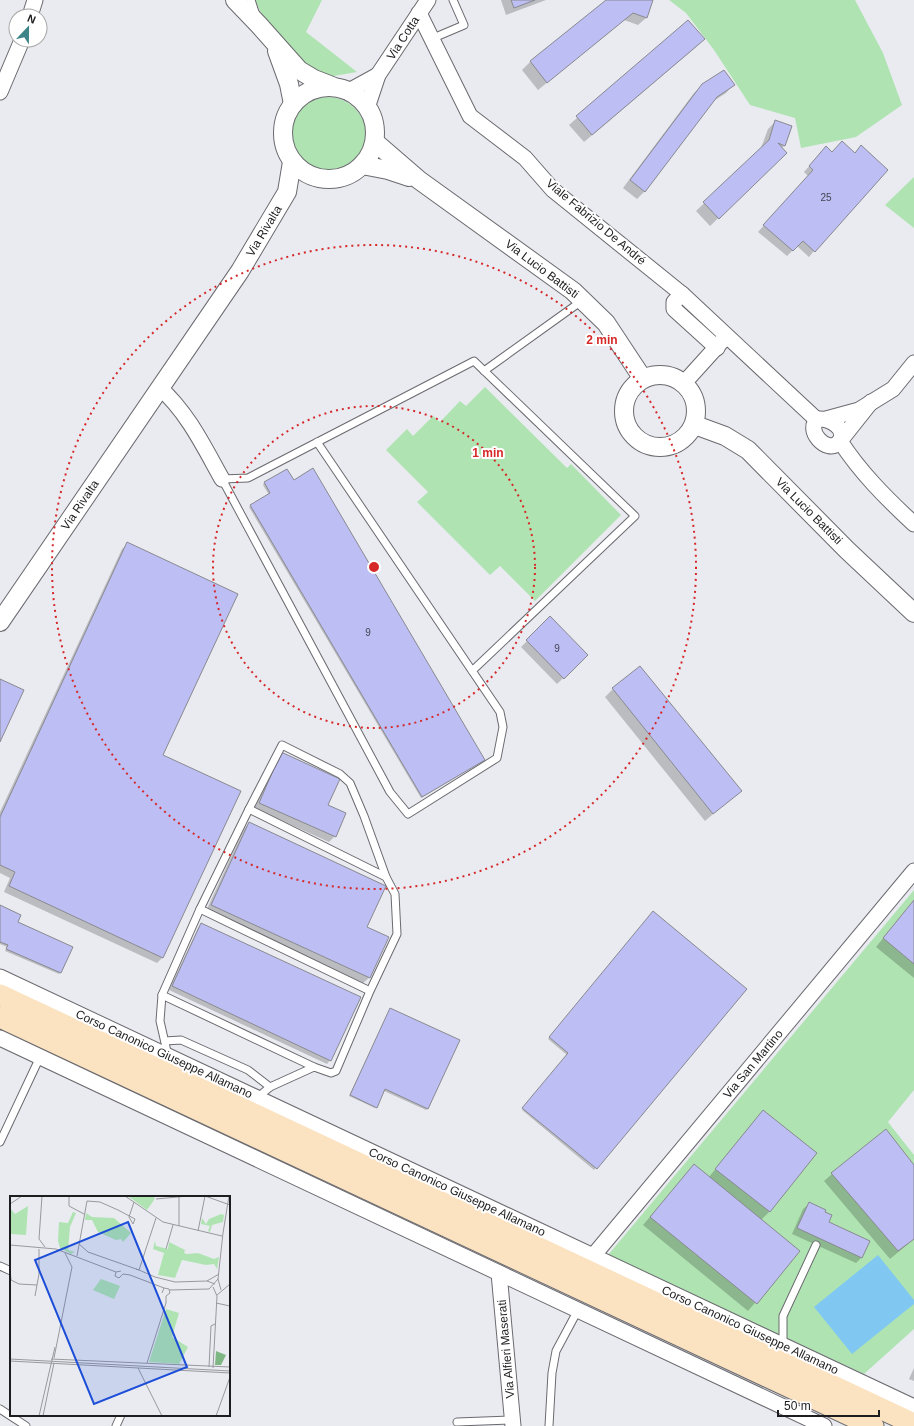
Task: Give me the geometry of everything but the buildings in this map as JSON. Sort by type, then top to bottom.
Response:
[{"type":"main road","name":"Corso Canonico Giuseppe Allamano","points":[[0,995],[914,1424]]},
{"type":"main road","points":[[0,1017],[873,1426]]},
{"type":"street","points":[[235,0],[299,70],[314,80],[342,90],[359,98],[373,118],[376,132],[375,142],[362,165],[350,174],[338,179],[326,180],[304,173],[292,162],[284,146],[282,131],[285,116],[293,104],[303,95],[315,89],[326,87],[342,90]]},
{"type":"street","name":"Via Cotta","points":[[367,108],[378,75],[428,0]]},
{"type":"street","name":"Viale Fabrizio De André","points":[[419,13],[470,116],[526,158],[553,190],[682,294],[822,420],[835,423],[839,428],[841,435],[840,441],[852,459],[886,498],[914,524]]},
{"type":"street","points":[[273,42],[289,84],[293,104]]},
{"type":"street","points":[[0,92],[19,48]]},
{"type":"street","name":"Via Cotta","points":[[342,90],[378,75]]},
{"type":"street","name":"Via Lucio Battisti","points":[[375,142],[419,180],[573,291],[606,323],[643,379]]},
{"type":"street","name":"Via Rivalta","points":[[0,622],[240,271],[287,192],[292,162]]},
{"type":"street","name":"Via Lucio Battisti","points":[[362,165],[388,170],[419,180]]},
{"type":"street","name":"Via Rivalta","points":[[287,192],[314,177]]},
{"type":"street","points":[[682,294],[674,302],[674,309],[717,348]]},
{"type":"street","points":[[684,383],[727,336]]},
{"type":"street","points":[[871,402],[840,441],[832,446],[821,442],[815,435],[814,429],[822,420],[859,410],[871,402],[893,389],[914,363]]},
{"type":"street","points":[[664,375],[674,377],[684,383],[695,399],[697,411],[695,425],[687,437],[677,444],[666,448],[654,448],[641,442],[631,434],[625,423],[624,410],[626,397],[634,386],[643,379],[652,376],[664,375]]},
{"type":"street","points":[[160,388],[174,400],[187,417],[222,479]]},
{"type":"street","name":"Via Lucio Battisti","points":[[695,425],[725,436],[748,450],[842,544],[914,613]]},
{"type":"street","name":"Via San Martino","points":[[593,1256],[914,871]]},
{"type":"street","name":"Corso Canonico Giuseppe Allamano","points":[[0,977],[914,1406]]},
{"type":"street","points":[[0,1038],[824,1426]]},
{"type":"street","name":"Via Alfieri Maserati","points":[[499,1272],[512,1423]]},
{"type":"lane","points":[[251,0],[259,25]]},
{"type":"lane","points":[[431,39],[464,25],[453,0]]},
{"type":"lane","points":[[484,371],[583,300]]},
{"type":"lane","points":[[317,442],[472,671],[500,712],[503,727],[497,758],[408,814],[390,792],[222,479],[248,478],[317,442],[474,361],[635,516],[472,671]]},
{"type":"lane","points":[[162,995],[314,1067],[331,1073],[336,1071],[370,991],[397,934],[395,894],[386,877],[364,816],[350,783],[340,774],[282,745],[200,909],[162,995],[160,1022],[168,1056]]},
{"type":"lane","points":[[249,809],[386,877]]},
{"type":"lane","points":[[200,909],[370,991]]},
{"type":"lane","points":[[164,1040],[181,1040],[248,1070],[270,1087]]},
{"type":"lane","points":[[0,1142],[40,1057]]},
{"type":"lane","points":[[256,1098],[270,1087],[314,1067]]},
{"type":"lane","points":[[783,1345],[782,1316],[816,1245]]},
{"type":"lane","points":[[0,1266],[10,1271]]},
{"type":"lane","points":[[549,1426],[552,1373],[556,1351],[578,1310]]},
{"type":"lane","points":[[0,1409],[10,1416]]},
{"type":"lane","points":[[11,1416],[26,1426]]},
{"type":"lane","points":[[116,1426],[121,1416]]},
{"type":"lane","points":[[457,1422],[512,1423]]},
{"type":"green space","points":[[255,0],[322,0],[306,32],[357,72],[322,78],[295,60],[266,24]]},
{"type":"green space","points":[[669,0],[855,0],[883,53],[902,105],[856,137],[801,148],[795,118],[750,105],[714,50],[686,13]]},
{"type":"green space","points":[[328,97],[343,100],[355,108],[363,120],[366,135],[363,150],[355,162],[343,170],[328,173],[313,170],[301,162],[293,150],[290,135],[293,120],[301,108],[313,100]]},
{"type":"green space","points":[[914,177],[914,228],[885,205]]},
{"type":"green space","points":[[485,387],[567,468],[571,464],[621,515],[535,601],[500,566],[490,575],[417,502],[428,492],[386,450],[407,429],[413,436],[433,416],[440,422],[460,401],[466,406]]},
{"type":"green space","points":[[914,890],[914,1090],[888,1122],[914,1155],[914,1329],[864,1374],[608,1255]]},
{"type":"water","points":[[878,1255],[914,1300],[914,1304],[852,1354],[814,1307]]}]
